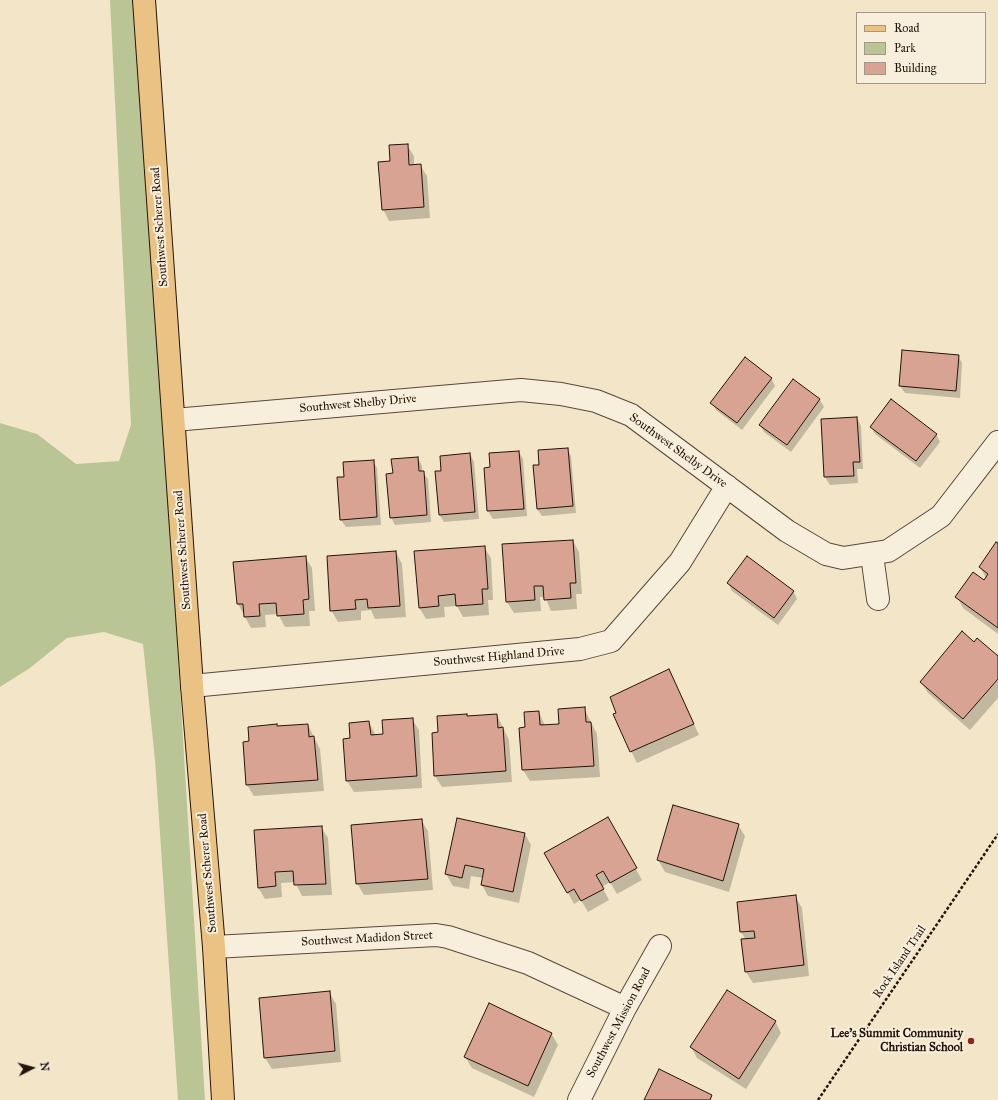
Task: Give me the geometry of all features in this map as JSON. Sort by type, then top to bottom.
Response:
[{"type":"main road","name":"Southwest Scherer Road","points":[[144,0],[192,686],[214,947],[223,1100]]},
{"type":"street","name":"Southwest Shelby Drive","points":[[174,420],[521,390],[561,394],[596,401],[631,415],[787,531],[826,554],[843,558],[888,551],[941,516],[998,442]]},
{"type":"street","name":"Southwest Highland Drive","points":[[192,686],[580,649],[611,641],[680,562],[727,486]]},
{"type":"street","points":[[872,554],[878,599]]},
{"type":"street","name":"Southwest Madidon Street","points":[[214,947],[436,935],[448,937],[528,963],[625,1008]]},
{"type":"street","name":"Southwest Mission Road","points":[[579,1100],[625,1008],[660,946]]},
{"type":"path","name":"Rock Island Trail","points":[[818,1100],[998,834]]},
{"type":"green space","points":[[110,0],[138,0],[205,1100],[178,1100],[155,760],[143,644],[104,632],[67,638],[30,668],[0,687],[0,423],[37,434],[76,464],[119,461],[131,425]]},
{"type":"building","points":[[408,144],[409,165],[421,164],[424,207],[382,210],[378,162],[390,161],[389,145]]},
{"type":"building","points":[[902,350],[959,355],[956,391],[899,386]]},
{"type":"building","points":[[745,357],[772,378],[737,423],[710,403]]},
{"type":"building","points":[[793,379],[820,399],[787,445],[759,425]]},
{"type":"building","points":[[891,399],[937,434],[916,461],[870,427]]},
{"type":"building","points":[[857,417],[860,462],[853,462],[854,476],[824,477],[821,419]]},
{"type":"building","points":[[568,448],[573,506],[537,509],[533,465],[539,465],[538,450]]},
{"type":"building","points":[[519,451],[524,509],[487,511],[484,468],[490,467],[489,453]]},
{"type":"building","points":[[470,453],[475,512],[439,515],[435,471],[441,471],[440,456]]},
{"type":"building","points":[[418,457],[419,471],[424,471],[427,515],[390,518],[386,474],[393,473],[391,459]]},
{"type":"building","points":[[374,460],[377,517],[340,520],[337,477],[344,477],[343,462]]},
{"type":"building","points":[[573,540],[576,583],[570,583],[571,598],[544,600],[543,586],[534,586],[535,600],[506,602],[502,544]]},
{"type":"building","points":[[996,542],[998,543],[998,628],[955,597],[973,572],[984,580],[988,574],[979,567]]},
{"type":"building","points":[[485,546],[488,589],[482,589],[483,604],[456,606],[455,594],[438,596],[439,606],[419,608],[414,551]]},
{"type":"building","points":[[396,551],[400,606],[368,608],[367,599],[355,600],[356,609],[330,611],[327,556]]},
{"type":"building","points":[[306,556],[309,599],[303,600],[304,614],[277,616],[276,603],[259,604],[260,616],[244,617],[243,604],[237,604],[233,562]]},
{"type":"building","points":[[747,556],[794,591],[774,618],[727,583]]},
{"type":"building","points":[[962,631],[974,642],[977,638],[998,656],[998,679],[963,719],[920,682]]},
{"type":"building","points":[[669,669],[694,724],[630,752],[613,714],[616,713],[610,697]]},
{"type":"building","points":[[585,707],[586,722],[591,722],[594,766],[522,770],[519,728],[525,727],[524,712],[539,711],[540,725],[559,724],[558,709]]},
{"type":"building","points":[[467,714],[467,716],[497,714],[498,728],[503,727],[506,771],[434,776],[432,733],[438,732],[437,716]]},
{"type":"building","points":[[413,718],[417,776],[346,781],[343,739],[350,738],[349,723],[369,721],[371,735],[383,734],[382,720]]},
{"type":"building","points":[[277,724],[277,726],[308,724],[309,737],[314,736],[318,780],[246,785],[243,742],[249,741],[248,727]]},
{"type":"building","points":[[673,805],[739,824],[723,881],[657,860]]},
{"type":"building","points":[[608,817],[637,868],[610,883],[603,871],[596,875],[604,889],[581,901],[574,889],[567,893],[544,853]]},
{"type":"building","points":[[457,818],[525,833],[513,892],[481,885],[484,869],[465,865],[462,878],[445,874]]},
{"type":"building","points":[[422,819],[428,879],[356,884],[351,825]]},
{"type":"building","points":[[322,826],[326,884],[294,885],[293,871],[275,872],[276,886],[258,888],[254,830]]},
{"type":"building","points":[[796,895],[804,965],[745,972],[741,939],[755,938],[754,931],[740,932],[737,902]]},
{"type":"building","points":[[727,990],[776,1021],[739,1079],[690,1047]]},
{"type":"building","points":[[330,991],[335,1051],[264,1058],[259,998]]},
{"type":"building","points":[[489,1003],[552,1033],[528,1086],[464,1057]]},
{"type":"building","points":[[659,1069],[712,1095],[710,1100],[644,1100]]},
{"type":"place","name":"Lee's Summit Community Christian School","points":[[971,1041]]}]
